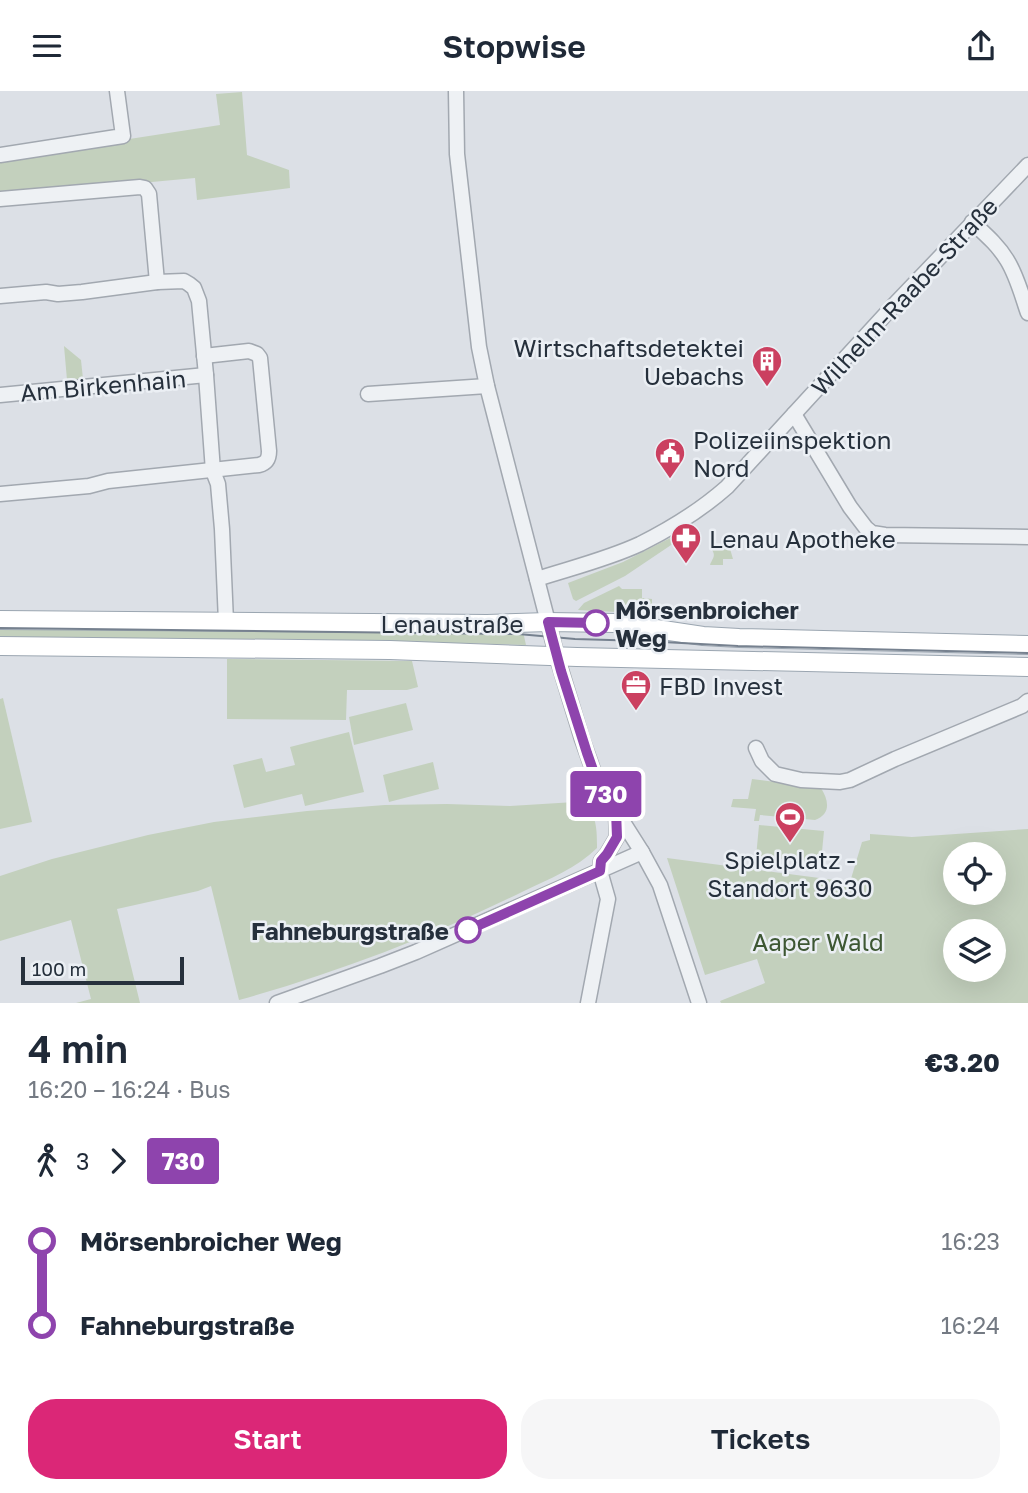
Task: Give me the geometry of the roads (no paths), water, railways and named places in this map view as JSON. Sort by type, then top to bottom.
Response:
[{"type":"main road","name":"Lenaustraße","points":[[1,620],[614,623],[704,636],[739,638],[1028,645]]},
{"type":"main road","name":"Lenaustraße","points":[[0,646],[390,650],[557,657],[1028,667]]},
{"type":"street","points":[[0,155],[123,136],[117,91]]},
{"type":"street","points":[[456,91],[457,154],[479,347],[557,657],[593,770],[660,885],[699,1003]]},
{"type":"street","name":"Wilhelm-Raabe-Straße","points":[[537,579],[639,544],[693,515],[727,487],[1028,165]]},
{"type":"street","points":[[0,199],[145,188],[149,194],[157,282]]},
{"type":"street","points":[[972,222],[995,243],[1006,258],[1028,313]]},
{"type":"street","points":[[0,296],[82,292],[157,282],[184,281],[194,288],[199,302],[213,471],[218,484],[226,622]]},
{"type":"street","points":[[0,494],[89,486],[108,481],[263,464],[268,460],[270,451],[262,363],[257,354],[249,351],[204,356]]},
{"type":"street","name":"Am Birkenhain","points":[[0,395],[206,375]]},
{"type":"street","points":[[368,394],[487,386]]},
{"type":"street","points":[[793,414],[850,507],[866,528],[878,534],[1028,537]]},
{"type":"street","points":[[757,748],[762,761],[775,774],[801,780],[839,782],[850,780],[895,758],[1022,706],[1028,701]]},
{"type":"street","points":[[588,1003],[608,899],[600,871],[601,861],[617,837],[616,811]]},
{"type":"street","points":[[277,1003],[404,957],[642,852]]},
{"type":"tram line","points":[[0,628],[518,634],[738,646],[1028,653]]},
{"type":"place","name":"Wirtschaftsdetektei Uebachs","points":[[767,388]]},
{"type":"place","name":"Polizeiinspektion Nord","points":[[670,480]]},
{"type":"place","name":"Lenau Apotheke","points":[[686,565]]},
{"type":"place","name":"Mörsenbroicher Weg","points":[[596,623]]},
{"type":"place","name":"FBD Invest","points":[[636,712]]},
{"type":"place","name":"Spielplatz - Standort 9630","points":[[790,844]]},
{"type":"place","name":"Fahneburgstraße","points":[[468,930]]},
{"type":"park label","name":"Aaper Wald","points":[[818,941]]}]
